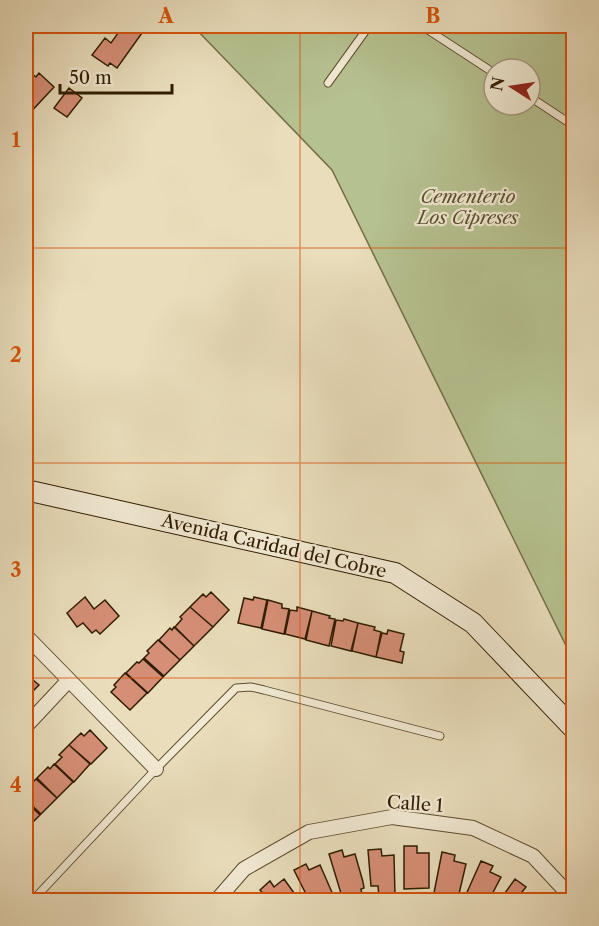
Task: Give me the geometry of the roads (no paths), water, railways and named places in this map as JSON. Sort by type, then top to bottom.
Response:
[{"type":"street","name":"Avenida Caridad del Cobre","points":[[26,490],[395,573],[473,623],[573,729]]},
{"type":"street","points":[[26,636],[156,769]]},
{"type":"street","points":[[26,726],[68,681]]},
{"type":"street","name":"Calle 1","points":[[217,900],[244,869],[309,832],[392,817],[473,828],[533,856],[573,900]]},
{"type":"lane","points":[[328,83],[369,26]]},
{"type":"lane","points":[[422,26],[482,65]]},
{"type":"lane","points":[[542,105],[573,126]]},
{"type":"lane","points":[[33,900],[236,688],[251,687],[264,690],[440,736]]},
{"type":"park label","name":"Cementerio Los Cipreses","points":[[468,207]]}]
